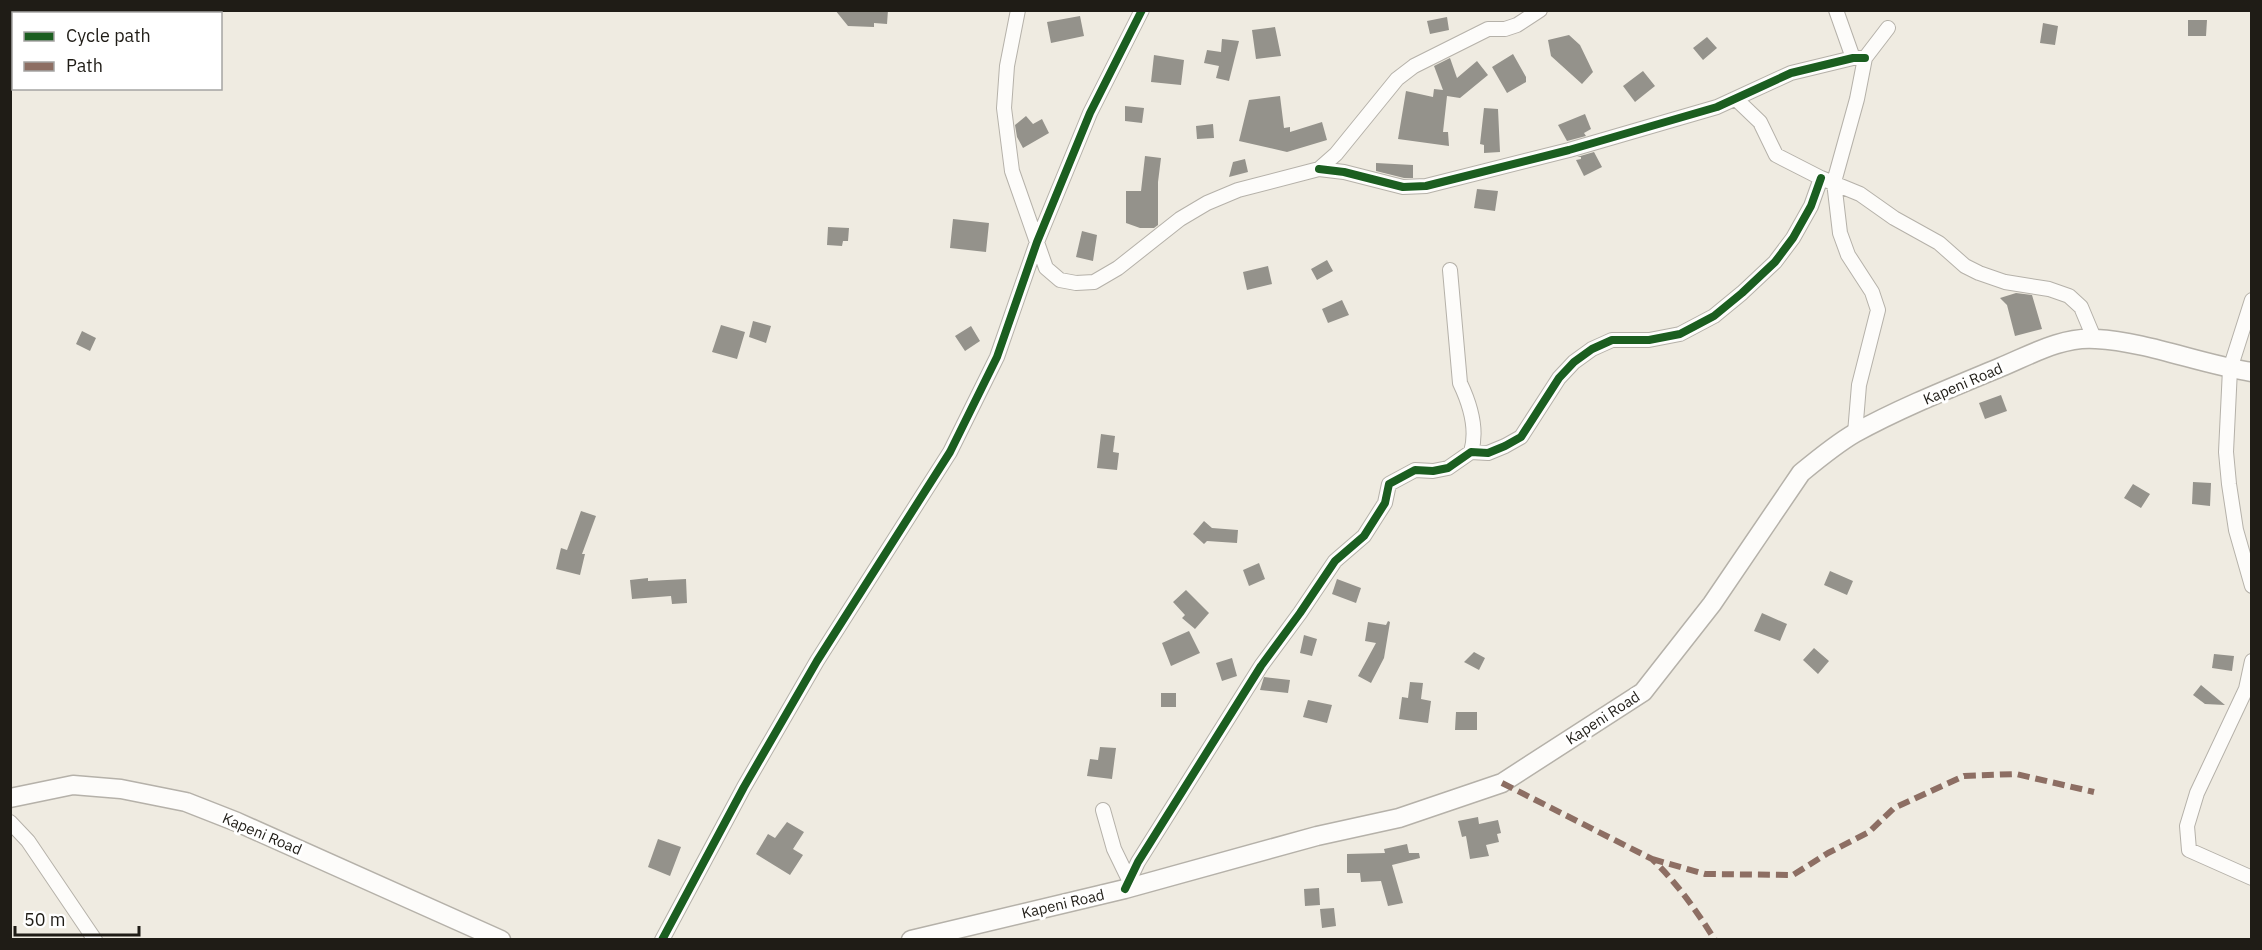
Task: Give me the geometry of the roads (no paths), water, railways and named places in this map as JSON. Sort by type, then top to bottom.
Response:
[{"type":"main road","name":"Kapeni Road","points":[[911,939],[1128,886],[1317,836],[1399,818],[1502,783],[1643,692],[1712,604],[1801,473],[1855,433],[1955,386],[2056,345],[2077,339],[2094,338],[2252,372]]},
{"type":"main road","name":"Kapeni Road","points":[[10,798],[73,785],[121,789],[186,802],[237,822],[496,938]]},
{"type":"street","points":[[1018,10],[1007,66],[1004,108],[1012,171],[1046,268],[1060,280],[1076,283],[1094,282],[1118,268],[1180,219],[1207,203],[1238,190],[1319,169],[1344,172],[1403,187],[1426,186],[1580,147],[1736,99],[1791,73],[1859,58],[1888,28]]},
{"type":"street","points":[[662,939],[744,787],[811,671],[950,452],[997,357],[1037,242],[1090,113],[1142,10]]},
{"type":"street","points":[[1319,169],[1336,154],[1397,79],[1414,66],[1488,29],[1505,29],[1517,25],[1532,18],[1540,10]]},
{"type":"street","points":[[1471,452],[1488,453],[1521,437],[1559,378],[1574,362],[1592,349],[1612,340],[1649,340],[1680,334],[1714,316],[1775,262],[1793,238],[1828,180],[1857,99],[1859,58],[1836,10]]},
{"type":"street","points":[[1736,99],[1760,122],[1776,156],[1860,194],[1894,218],[1939,243],[1965,266],[1979,273],[2006,282],[2049,289],[2069,296],[2081,307],[2094,338]]},
{"type":"street","points":[[1828,180],[1840,233],[1848,255],[1872,292],[1878,310],[1859,385],[1855,433]]},
{"type":"street","points":[[1128,886],[1137,862],[1261,666],[1335,561],[1364,536],[1384,503],[1389,484],[1415,470],[1433,471],[1448,468],[1471,452],[1475,439],[1474,428],[1460,383],[1449,270]]},
{"type":"street","points":[[2252,300],[2230,369],[2226,452],[2236,530],[2252,586]]},
{"type":"street","points":[[2252,661],[2246,689],[2197,793],[2187,826],[2189,850],[2252,878]]},
{"type":"street","points":[[1103,810],[1128,886]]},
{"type":"street","points":[[10,822],[28,841],[95,939]]}]
